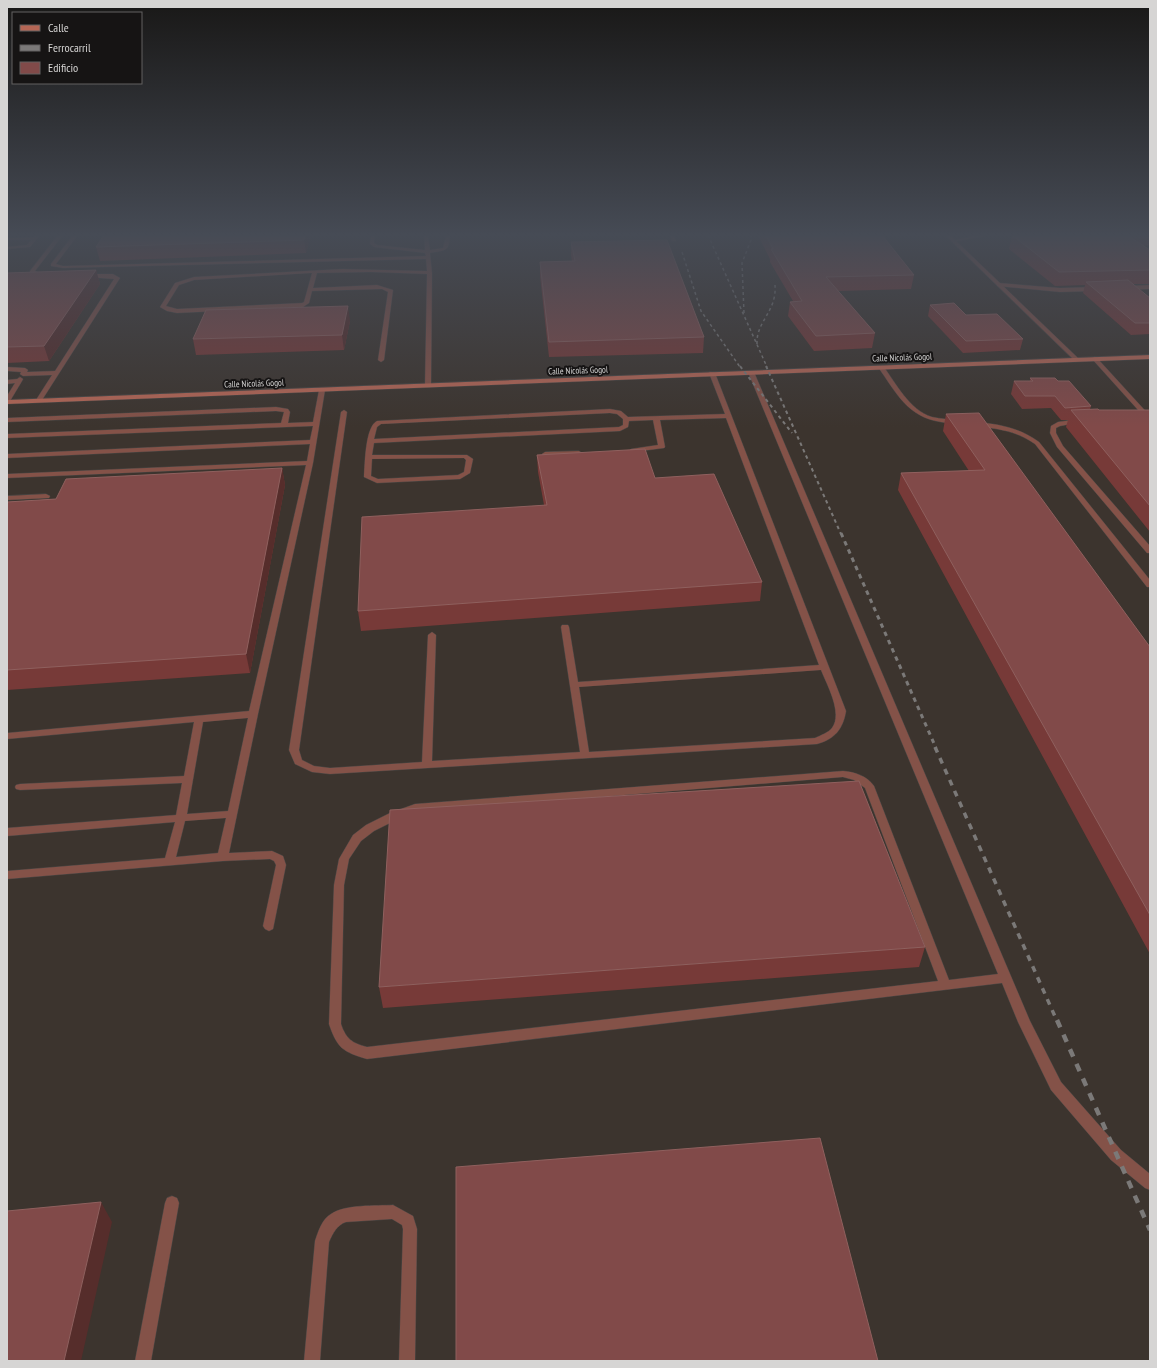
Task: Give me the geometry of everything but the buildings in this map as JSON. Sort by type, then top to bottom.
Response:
[{"type":"street","points":[[1013,299],[1077,360]]},
{"type":"street","name":"Calle Nicolás Gogol","points":[[7,401],[1150,357]]},
{"type":"lane","points":[[39,400],[104,299]]},
{"type":"lane","points":[[168,299],[164,306],[169,310],[176,311],[300,306],[306,303],[307,299]]},
{"type":"lane","points":[[381,360],[389,299]]},
{"type":"lane","points":[[428,385],[430,299]]},
{"type":"lane","points":[[1095,359],[1146,418]]},
{"type":"lane","points":[[881,367],[911,406],[920,414],[944,421],[1005,426],[1028,435],[1037,443],[1150,585]]},
{"type":"lane","points":[[7,369],[25,370],[7,401]]},
{"type":"lane","points":[[751,372],[1024,1022],[1056,1086],[1116,1155],[1150,1183]]},
{"type":"lane","points":[[23,374],[56,373]]},
{"type":"lane","points":[[344,412],[294,750],[298,762],[312,769],[330,771],[817,741],[833,733],[840,724],[841,711],[712,373]]},
{"type":"lane","points":[[7,382],[19,381]]},
{"type":"lane","points":[[223,857],[253,714],[310,463],[322,390]]},
{"type":"lane","points":[[7,420],[276,409],[286,410],[287,412],[284,425]]},
{"type":"lane","points":[[369,457],[460,455],[470,459],[467,473],[463,476],[378,481],[367,477],[369,457],[375,425],[385,422],[610,411],[619,412],[626,419],[728,416]]},
{"type":"lane","points":[[624,451],[655,449],[662,447],[656,418]]},
{"type":"lane","points":[[372,440],[620,429],[625,427],[626,419]]},
{"type":"lane","points":[[1088,421],[1058,424],[1053,427],[1053,432],[1060,447],[1150,551]]},
{"type":"lane","points":[[7,436],[317,424]]},
{"type":"lane","points":[[7,456],[314,442]]},
{"type":"lane","points":[[545,454],[585,452]]},
{"type":"lane","points":[[7,476],[310,463]]},
{"type":"lane","points":[[7,498],[46,496]]},
{"type":"lane","points":[[565,627],[585,756]]},
{"type":"lane","points":[[427,766],[432,635]]},
{"type":"lane","points":[[574,685],[825,667]]},
{"type":"lane","points":[[7,736],[253,714]]},
{"type":"lane","points":[[169,862],[181,818],[199,718]]},
{"type":"lane","points":[[945,985],[869,786],[863,779],[853,775],[843,774],[415,808],[394,816],[370,828],[357,838],[344,859],[339,885],[335,1024],[341,1041],[352,1049],[367,1053],[1006,978]]},
{"type":"lane","points":[[20,787],[188,779]]},
{"type":"lane","points":[[7,832],[232,814]]},
{"type":"lane","points":[[7,875],[223,857],[272,855],[280,859],[280,865],[269,926]]},
{"type":"lane","points":[[143,1361],[172,1203]]},
{"type":"lane","points":[[312,1361],[322,1241],[328,1228],[335,1219],[346,1215],[394,1212],[408,1221],[410,1229],[407,1361]]},
{"type":"shaded area","points":[[7,299],[1150,299],[1150,1361],[7,1361]]},
{"type":"railway","points":[[697,299],[701,311],[740,367]]},
{"type":"railway","points":[[737,299],[767,367]]},
{"type":"railway","points":[[743,299],[744,313]]},
{"type":"railway","points":[[757,344],[760,329],[774,299]]},
{"type":"railway","points":[[740,366],[792,433]]},
{"type":"railway","points":[[766,366],[841,534]]},
{"type":"railway","points":[[841,533],[936,748]]},
{"type":"railway","points":[[935,747],[1057,1021]]},
{"type":"railway","points":[[1057,1020],[1150,1230]]}]
